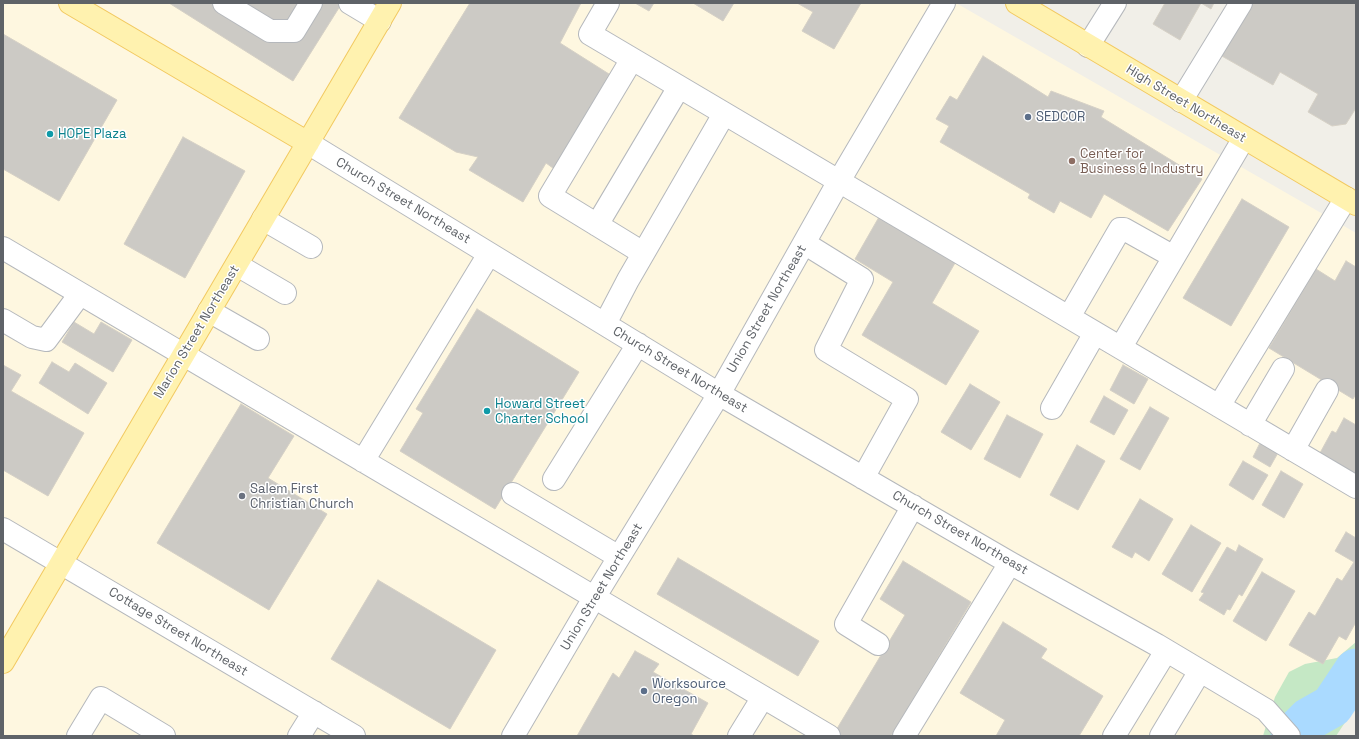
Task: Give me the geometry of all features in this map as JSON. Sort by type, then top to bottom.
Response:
[{"type":"main road","name":"Church Street Northeast","points":[[70,3],[308,144]]},
{"type":"main road","name":"Marion Street Northeast","points":[[3,662],[390,3]]},
{"type":"main road","name":"High Street Northeast","points":[[1017,3],[1351,201]]},
{"type":"street","points":[[224,3],[270,31],[294,31],[311,3]]},
{"type":"street","points":[[350,3],[380,21]]},
{"type":"street","points":[[608,3],[590,34],[1356,487]]},
{"type":"street","name":"Union Street Northeast","points":[[513,736],[594,598],[719,394],[839,182],[944,3]]},
{"type":"street","points":[[1088,46],[1115,3]]},
{"type":"street","points":[[1181,101],[1241,3]]},
{"type":"street","points":[[632,60],[550,196],[643,253]]},
{"type":"street","points":[[597,225],[679,87]]},
{"type":"street","points":[[605,324],[643,253],[724,114]]},
{"type":"street","points":[[1121,348],[1244,138]]},
{"type":"street","name":"Church Street Northeast","points":[[308,144],[719,394],[1266,710],[1289,736]]},
{"type":"street","points":[[1219,406],[1351,201]]},
{"type":"street","points":[[263,219],[311,247]]},
{"type":"street","points":[[1069,317],[1120,229],[1124,229],[1174,257]]},
{"type":"street","points":[[804,243],[862,279],[826,350],[907,399],[863,478]]},
{"type":"street","points":[[3,248],[829,736]]},
{"type":"street","points":[[363,461],[489,254]]},
{"type":"street","points":[[237,265],[285,293]]},
{"type":"street","points":[[3,320],[32,337],[46,340],[80,294]]},
{"type":"street","points":[[209,311],[258,340]]},
{"type":"street","points":[[1052,408],[1095,332]]},
{"type":"street","points":[[554,479],[638,344]]},
{"type":"street","points":[[1250,424],[1283,369]]},
{"type":"street","points":[[1292,450],[1327,390]]},
{"type":"street","points":[[513,494],[619,557]]},
{"type":"street","points":[[878,644],[846,624],[913,506]]},
{"type":"street","name":"Cottage Street Northeast","points":[[3,529],[354,736]]},
{"type":"street","points":[[904,736],[1010,563]]},
{"type":"street","points":[[1114,736],[1166,651]]},
{"type":"street","points":[[1161,736],[1200,671]]},
{"type":"street","points":[[739,736],[763,697]]},
{"type":"street","points":[[78,736],[101,698],[164,736]]},
{"type":"street","points":[[299,736],[314,712]]},
{"type":"shaded area","points":[[3,3],[956,3],[1356,233],[1356,642],[1337,658],[1305,664],[1275,697],[1263,736],[3,736]]},
{"type":"green space","points":[[1356,642],[1356,706],[1336,736],[1263,736],[1275,697],[1289,672],[1305,664],[1337,658]]},
{"type":"building","points":[[169,3],[342,3],[293,81]]},
{"type":"building","points":[[470,3],[581,3],[560,43],[609,74],[557,171],[546,163],[523,202],[469,170],[478,157],[456,152],[399,118]]},
{"type":"building","points":[[635,3],[654,3],[649,11]]},
{"type":"building","points":[[693,3],[734,3],[723,21]]},
{"type":"building","points":[[797,3],[861,3],[834,49],[802,31],[813,12]]},
{"type":"building","points":[[1165,3],[1201,3],[1180,40],[1153,24]]},
{"type":"building","points":[[1201,3],[1214,3],[1211,9]]},
{"type":"building","points":[[1250,3],[1356,3],[1356,108],[1346,124],[1332,126],[1308,112],[1318,94],[1280,72],[1273,85],[1220,55]]},
{"type":"building","name":"HOPE Plaza","points":[[3,34],[117,100],[59,201],[3,169]]},
{"type":"building","name":"Center for Business & Industry","points":[[983,56],[1048,97],[1051,91],[1104,111],[1101,117],[1202,179],[1168,231],[1104,194],[1091,218],[1060,201],[1054,213],[1028,198],[1030,194],[940,142],[949,126],[936,119],[950,96],[957,100]]},
{"type":"building","points":[[183,137],[245,171],[185,278],[124,244]]},
{"type":"building","points":[[1242,199],[1289,227],[1231,326],[1183,298]]},
{"type":"building","points":[[879,217],[955,263],[932,303],[979,331],[946,385],[862,335],[893,282],[855,259]]},
{"type":"building","points":[[1346,261],[1356,267],[1356,394],[1353,399],[1269,348],[1316,269],[1335,281]]},
{"type":"building","name":"Howard Street Charter School","points":[[477,309],[579,372],[495,509],[400,451],[423,413],[416,409]]},
{"type":"building","points":[[74,322],[94,334],[101,322],[132,340],[113,372],[62,342]]},
{"type":"building","points":[[52,362],[69,372],[75,363],[107,383],[88,414],[39,383]]},
{"type":"building","points":[[3,365],[21,375],[11,391],[84,433],[48,496],[3,470]]},
{"type":"building","points":[[1123,365],[1148,379],[1134,404],[1110,390]]},
{"type":"building","points":[[970,384],[1000,402],[971,450],[941,432]]},
{"type":"building","points":[[1104,396],[1128,410],[1114,435],[1090,422]]},
{"type":"building","name":"Salem First Christian Church","points":[[241,404],[294,436],[268,478],[327,514],[269,610],[157,543]]},
{"type":"building","points":[[1150,407],[1169,418],[1140,470],[1120,459]]},
{"type":"building","points":[[1007,415],[1043,434],[1020,478],[984,459]]},
{"type":"building","points":[[1344,418],[1356,425],[1356,474],[1320,453],[1332,431],[1336,433]]},
{"type":"building","points":[[1261,441],[1279,451],[1270,467],[1253,457]]},
{"type":"building","points":[[1077,445],[1105,461],[1078,510],[1050,495]]},
{"type":"building","points":[[1243,461],[1268,475],[1253,500],[1229,485]]},
{"type":"building","points":[[1281,471],[1303,484],[1284,518],[1262,505]]},
{"type":"building","points":[[1140,499],[1173,519],[1149,561],[1135,552],[1132,558],[1112,547]]},
{"type":"building","points":[[1191,525],[1221,543],[1192,592],[1162,574]]},
{"type":"building","points":[[1346,532],[1356,538],[1356,622],[1346,640],[1339,636],[1323,664],[1289,645],[1309,612],[1315,616],[1337,578],[1342,581],[1354,562],[1335,551]]},
{"type":"building","points":[[1239,545],[1263,559],[1242,596],[1239,594],[1230,610],[1227,609],[1224,615],[1199,600],[1204,593],[1201,592],[1227,547],[1236,552]]},
{"type":"building","points":[[678,558],[819,641],[798,676],[657,594]]},
{"type":"building","points":[[903,561],[971,602],[891,736],[842,736],[835,732],[905,615],[880,599]]},
{"type":"building","points":[[1262,572],[1295,591],[1266,641],[1233,621]]},
{"type":"building","points":[[378,580],[496,650],[450,729],[331,659]]},
{"type":"building","points":[[1003,622],[1047,649],[1041,658],[1103,696],[1079,736],[996,736],[1005,720],[960,693]]},
{"type":"building","name":"Worksource Oregon","points":[[635,651],[659,664],[653,672],[708,703],[691,734],[694,736],[577,736],[613,673],[619,678]]},
{"type":"waterway","points":[[1292,736],[1309,719],[1332,706],[1356,670]]},
{"type":"place","name":"SEDCOR","points":[[1028,117]]},
{"type":"place","name":"HOPE Plaza","points":[[50,134]]},
{"type":"place","name":"Center for Business & Industry","points":[[1072,161]]},
{"type":"place","name":"Howard Street Charter School","points":[[487,411]]},
{"type":"place","name":"Salem First Christian Church","points":[[242,496]]},
{"type":"place","name":"Worksource Oregon","points":[[644,691]]}]
